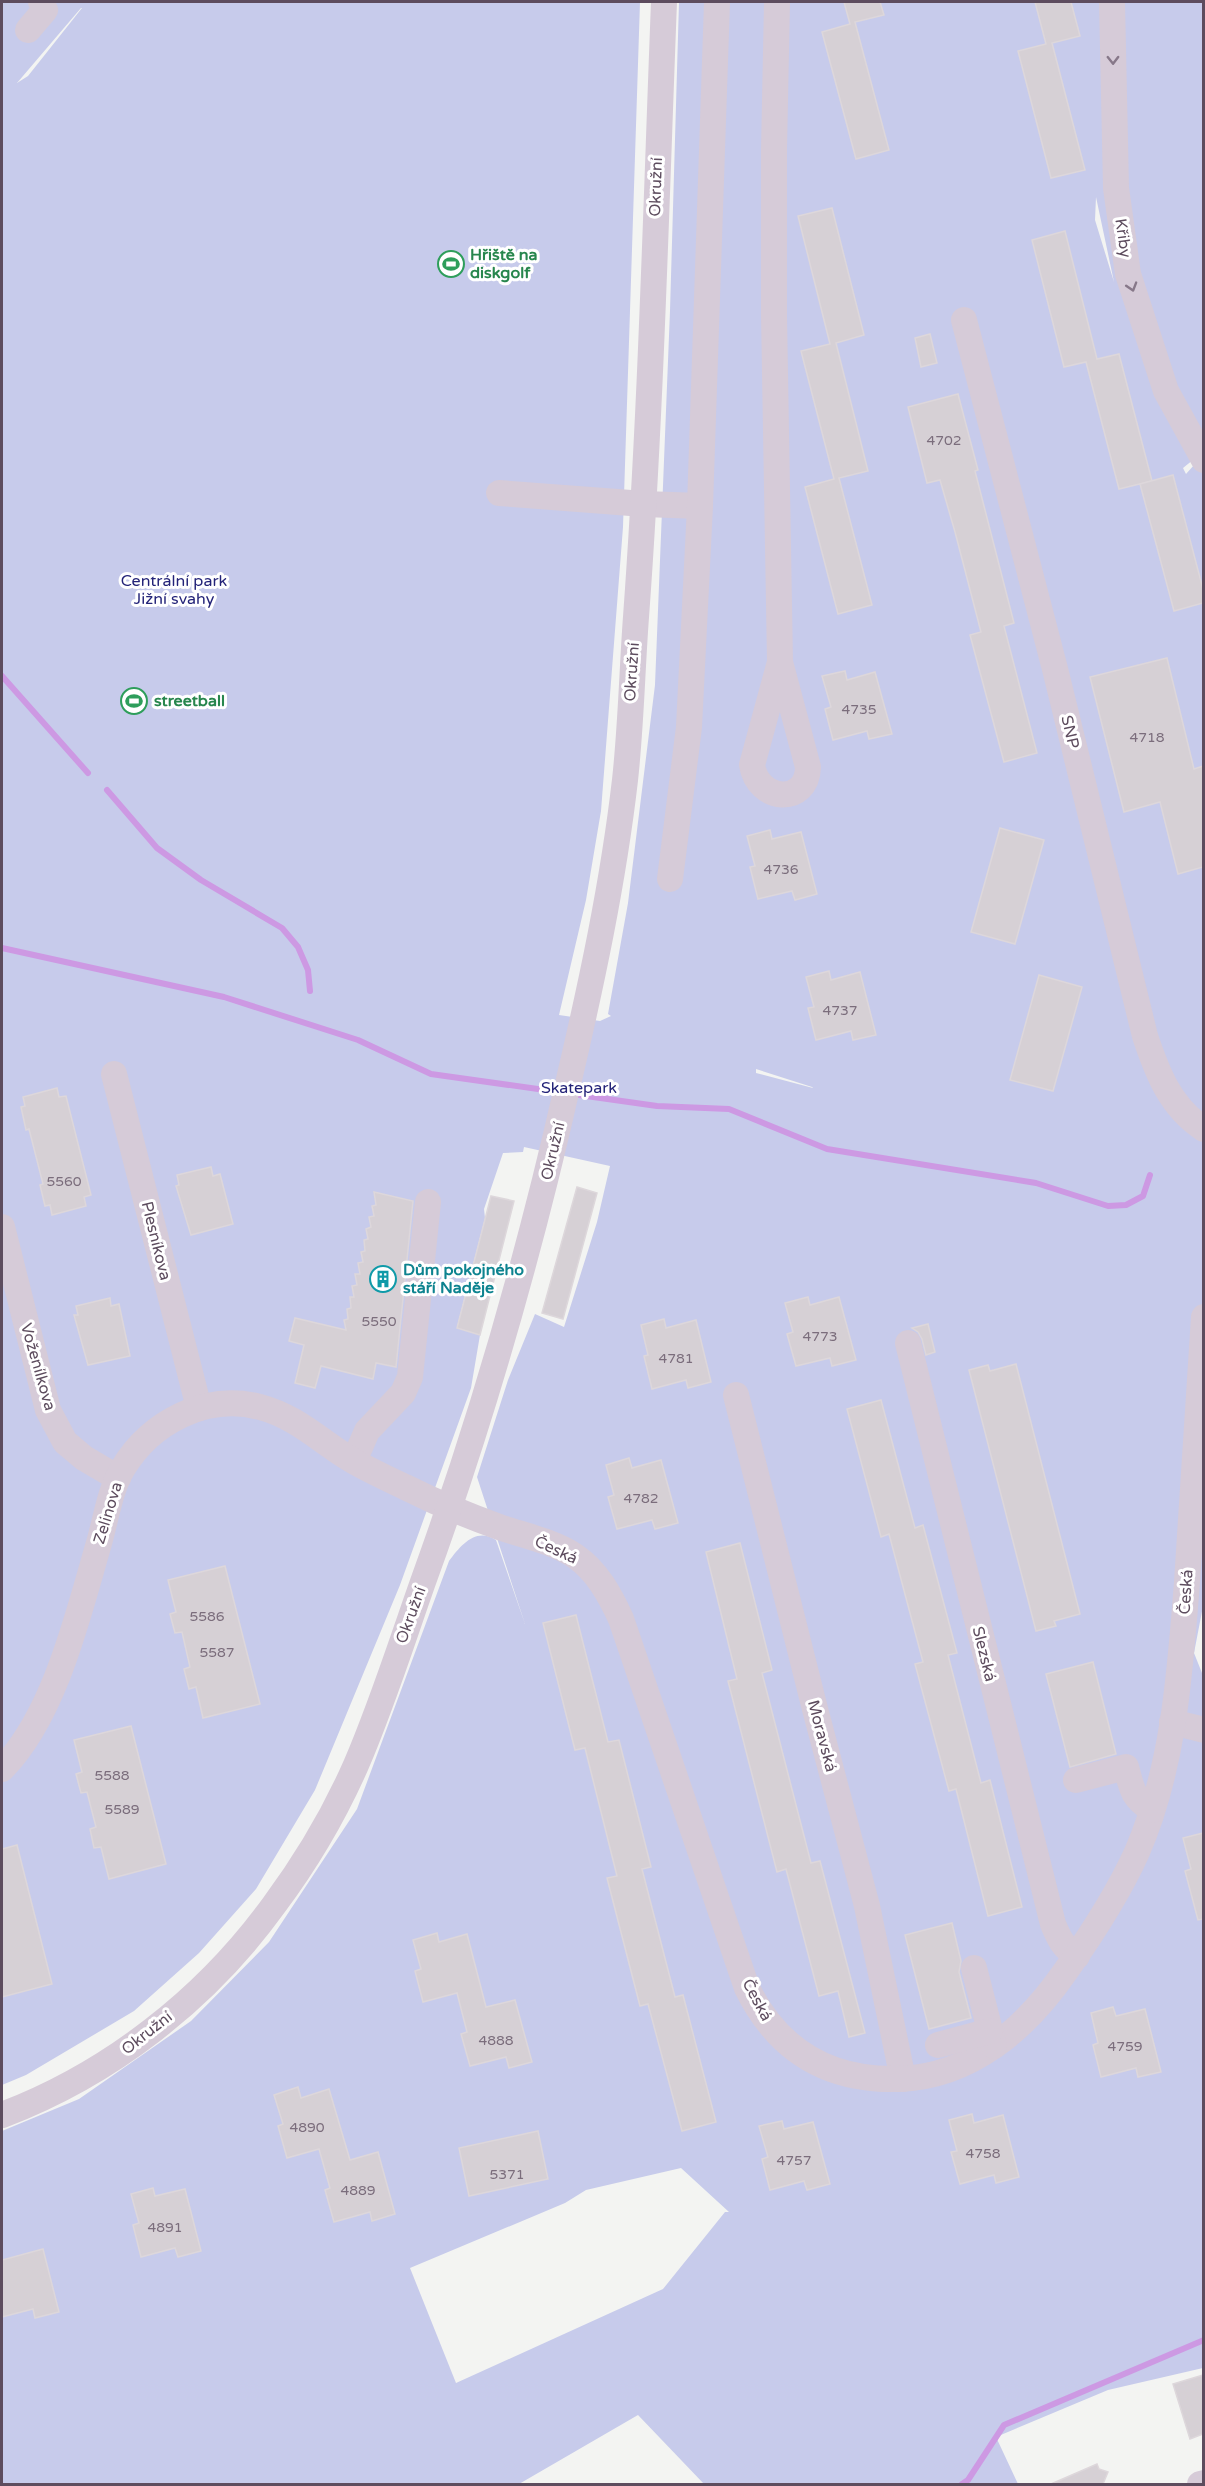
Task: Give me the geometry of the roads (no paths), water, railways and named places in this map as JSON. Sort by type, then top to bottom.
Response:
[{"type":"street","points":[[28,30],[45,10],[41,2]]},
{"type":"street","name":"Okružní","points":[[2,2115],[34,2103],[108,2063],[159,2026],[198,1992],[241,1948],[274,1906],[317,1842],[356,1765],[449,1509],[506,1330],[548,1173],[594,973],[625,780],[644,504],[664,2]]},
{"type":"street","points":[[670,879],[689,727],[700,506],[717,2]]},
{"type":"street","points":[[777,2],[774,268],[780,662]]},
{"type":"street","name":"Křiby","points":[[1112,2],[1116,188],[1128,274],[1166,391],[1203,460]]},
{"type":"street","name":"SNP","points":[[964,320],[1055,669],[1145,1036],[1159,1077],[1188,1116],[1203,1129]]},
{"type":"street","points":[[499,493],[700,506]]},
{"type":"street","name":"Plesníkova","points":[[114,1074],[199,1408]]},
{"type":"street","points":[[354,1461],[367,1431],[403,1393],[410,1377],[428,1202]]},
{"type":"street","name":"Voženílkova","points":[[2,1227],[48,1410],[65,1442],[84,1458],[118,1478]]},
{"type":"street","name":"Česká","points":[[449,1509],[562,1549],[584,1563],[597,1577],[621,1618],[747,1988],[766,2022],[789,2044],[837,2072],[875,2079],[903,2079],[948,2069],[992,2039],[1014,2033],[1048,1997],[1107,1910],[1137,1852],[1152,1810],[1179,1680],[1203,1317]]},
{"type":"street","name":"Slezská","points":[[908,1343],[1053,1924],[1067,1951],[1077,1956]]},
{"type":"street","name":"Moravská","points":[[736,1395],[867,1906],[903,2079]]},
{"type":"street","name":"Zelinova","points":[[2,1769],[29,1735],[54,1682],[87,1584],[118,1478],[130,1458],[151,1434],[177,1416],[199,1408],[231,1404],[276,1412],[304,1426],[354,1461],[449,1509]]},
{"type":"street","points":[[1172,1722],[1203,1730]]},
{"type":"street","points":[[1076,1780],[1126,1767],[1138,1801],[1152,1810]]},
{"type":"street","points":[[938,2044],[992,2039],[974,1968]]},
{"type":"waterway","points":[[2,676],[88,773]]},
{"type":"waterway","points":[[107,790],[157,848],[201,880],[282,928],[298,947],[308,970],[310,991]]},
{"type":"waterway","points":[[2,948],[224,997],[358,1040],[431,1074],[559,1092]]},
{"type":"waterway","points":[[572,1094],[657,1106],[729,1109],[827,1149],[1036,1183],[1108,1206],[1126,1205],[1143,1196],[1150,1175]]},
{"type":"waterway","points":[[962,2484],[968,2480],[1004,2425],[1204,2340]]},
{"type":"place","name":"Hřiště na diskgolf","points":[[451,264]]},
{"type":"place","name":"streetball","points":[[134,701]]},
{"type":"place","name":"Dům pokojného stáří Naděje","points":[[383,1279]]},
{"type":"park label","name":"Centrální park Jižní svahy","points":[[174,590]]},
{"type":"park label","name":"Skatepark","points":[[579,1088]]}]
